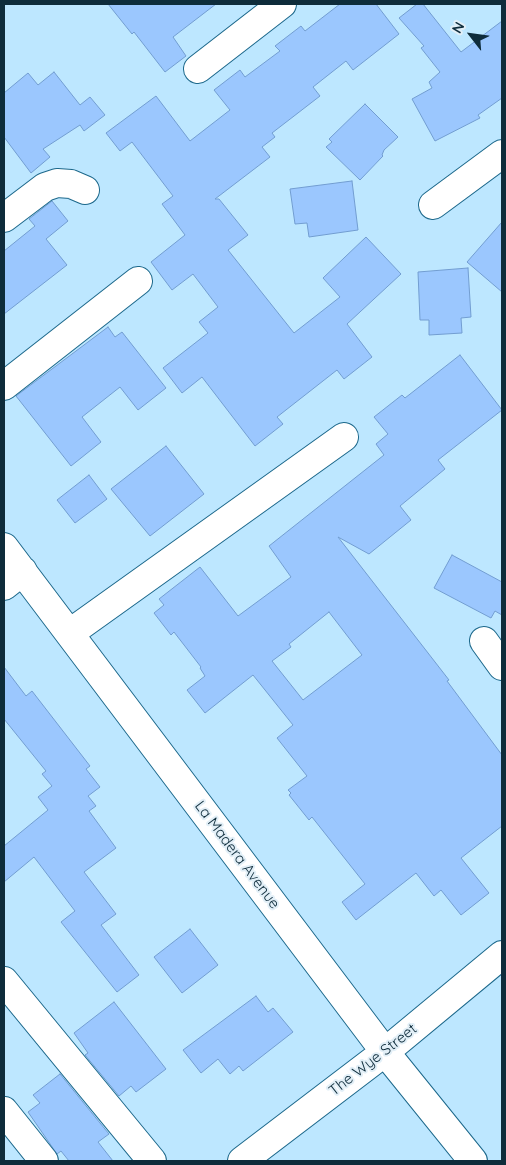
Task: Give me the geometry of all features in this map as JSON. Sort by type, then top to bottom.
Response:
[{"type":"street","points":[[198,69],[282,4]]},
{"type":"street","points":[[433,206],[502,154]]},
{"type":"street","points":[[4,218],[45,187],[57,183],[71,184],[85,190]]},
{"type":"street","points":[[4,386],[138,281]]},
{"type":"street","points":[[70,633],[344,437]]},
{"type":"street","name":"La Madera Avenue","points":[[4,547],[13,578],[70,633],[385,1052],[473,1161]]},
{"type":"street","points":[[484,641],[502,666]]},
{"type":"street","name":"The Wye Street","points":[[242,1161],[385,1052],[502,955]]},
{"type":"street","points":[[4,981],[152,1161]]},
{"type":"street","points":[[4,1111],[44,1161]]},
{"type":"building","points":[[108,4],[216,4],[173,37],[186,56],[165,72],[134,32],[132,34]]},
{"type":"building","points":[[340,4],[376,4],[399,34],[353,70],[346,61],[313,87],[320,96],[272,133],[275,137],[262,147],[270,157],[215,199],[219,199],[248,235],[228,250],[294,333],[340,297],[323,278],[366,237],[401,274],[347,324],[372,357],[344,379],[337,370],[277,417],[283,424],[255,446],[202,377],[182,393],[163,368],[208,333],[199,322],[218,307],[193,274],[172,290],[151,262],[185,235],[162,204],[173,196],[132,142],[120,151],[106,133],[156,96],[190,141],[230,110],[214,90],[240,70],[245,77],[280,51],[275,46],[301,26],[305,31]]},
{"type":"building","points":[[417,4],[423,4],[461,52],[502,21],[502,98],[478,115],[480,118],[435,141],[412,99],[432,88],[429,82],[440,72],[421,48],[424,46],[399,18]]},
{"type":"building","points":[[54,72],[80,105],[90,97],[105,115],[84,131],[80,125],[43,149],[50,157],[31,173],[4,137],[4,93],[28,73],[38,85]]},
{"type":"building","points":[[365,104],[398,137],[384,150],[383,156],[360,180],[326,147],[332,142],[329,139]]},
{"type":"building","points":[[352,181],[358,230],[309,237],[307,223],[295,224],[290,189]]},
{"type":"building","points":[[52,201],[68,221],[46,239],[67,265],[4,314],[4,251],[35,226],[29,219]]},
{"type":"building","points":[[502,222],[502,292],[467,262]]},
{"type":"building","points":[[468,268],[471,317],[461,318],[462,333],[429,335],[429,320],[420,320],[418,272]]},
{"type":"building","points":[[108,327],[115,337],[122,332],[166,388],[138,410],[120,387],[82,417],[101,442],[71,466],[16,396]]},
{"type":"building","points":[[460,355],[502,410],[438,460],[445,469],[400,506],[411,520],[369,554],[338,537],[449,680],[447,681],[502,755],[502,826],[461,858],[489,893],[461,915],[441,890],[434,896],[416,873],[356,920],[342,902],[365,884],[312,817],[309,820],[289,795],[291,793],[288,790],[307,776],[277,738],[293,725],[253,675],[205,713],[187,690],[205,676],[201,667],[174,632],[171,635],[154,613],[164,605],[159,599],[200,567],[238,616],[291,577],[269,546],[384,455],[376,444],[388,434],[374,417],[402,395],[405,398]],"holes":[[[329,612],[362,655],[303,700],[272,661],[291,647],[289,644]]]},
{"type":"building","points":[[166,446],[204,494],[150,536],[111,489]]},
{"type":"building","points":[[89,475],[107,499],[75,523],[57,500]]},
{"type":"building","points":[[452,555],[502,582],[502,615],[495,611],[491,618],[434,588]]},
{"type":"building","points":[[4,667],[26,696],[32,691],[90,766],[86,769],[100,787],[88,796],[96,806],[89,811],[116,848],[84,872],[116,914],[101,925],[139,975],[117,992],[61,922],[75,911],[34,857],[4,882],[4,846],[48,810],[38,797],[52,786],[42,774],[46,771],[4,719]]},
{"type":"building","points":[[190,929],[218,965],[182,993],[154,957]]},
{"type":"building","points":[[256,996],[268,1012],[273,1008],[293,1032],[243,1071],[239,1066],[230,1074],[218,1059],[201,1073],[183,1050]]},
{"type":"building","points":[[114,1002],[166,1069],[136,1092],[131,1086],[119,1096],[85,1055],[88,1053],[74,1033]]},
{"type":"building","points":[[60,1074],[109,1134],[98,1142],[113,1161],[69,1161],[61,1151],[57,1154],[28,1112],[40,1103],[33,1095]]}]
